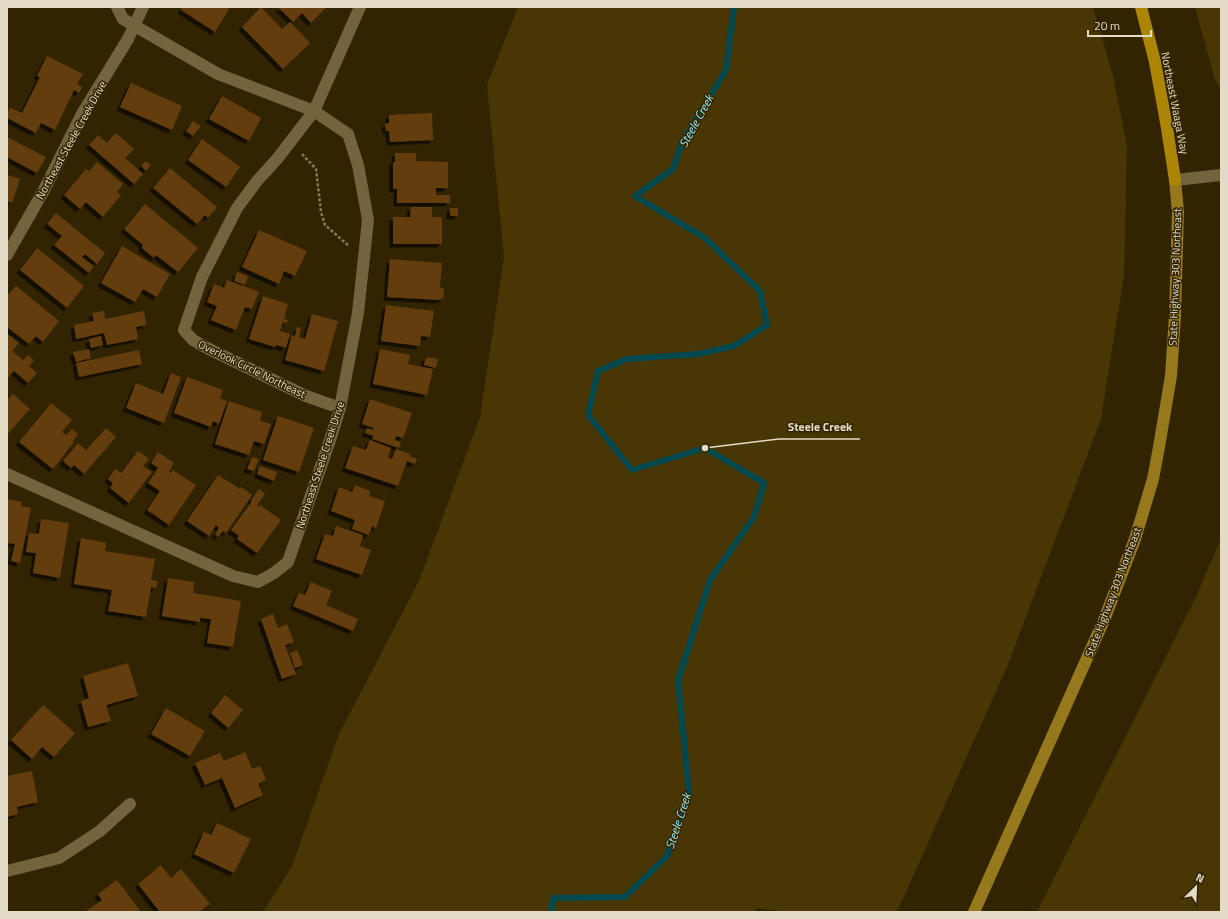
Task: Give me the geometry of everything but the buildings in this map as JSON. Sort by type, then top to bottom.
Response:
[{"type":"highway","name":"Northeast Waaga Way","points":[[1141,7],[1155,62],[1175,180]]},
{"type":"main road","name":"State Highway 303 Northeast","points":[[974,912],[1104,620],[1135,539],[1153,479],[1160,447],[1171,376],[1175,315],[1178,212],[1175,180]]},
{"type":"street","name":"Northeast Steele Creek Drive","points":[[7,474],[233,576],[258,582],[274,573],[288,562],[340,408],[358,313],[368,220],[358,165],[348,134],[314,111],[218,74],[135,26],[123,18],[117,7]]},
{"type":"street","points":[[135,26],[143,7]]},
{"type":"street","name":"Overlook Circle Northeast","points":[[340,408],[306,396],[207,348],[193,340],[184,330],[202,277],[237,208],[314,111],[360,7]]},
{"type":"street","name":"Northeast Steele Creek Drive","points":[[7,255],[44,190],[82,114],[135,26]]},
{"type":"street","points":[[1175,180],[1221,175]]},
{"type":"street","points":[[7,870],[59,858],[100,831],[130,804]]},
{"type":"path","points":[[290,142],[316,169],[322,212],[326,225],[364,260]]},
{"type":"shaded area","points":[[518,7],[1093,7],[1113,76],[1127,146],[1124,275],[1101,419],[1007,667],[897,912],[788,912],[757,908],[754,912],[263,912],[292,866],[339,734],[419,581],[480,417],[504,257],[487,85]]},
{"type":"shaded area","points":[[1195,7],[1221,7],[1221,89],[1215,80]]},
{"type":"shaded area","points":[[1221,538],[1221,912],[1037,912],[1196,597]]},
{"type":"waterway","name":"Steele Creek","points":[[551,912],[553,898],[625,897],[667,856],[689,793],[678,680],[710,580],[754,517],[764,483],[705,448],[632,470],[588,415],[598,371],[627,359],[698,354],[734,346],[767,325],[760,291],[705,238],[635,196],[673,169],[682,142],[726,70],[734,7]]},
{"type":"place","name":"Steele Creek","points":[[705,448]]}]
